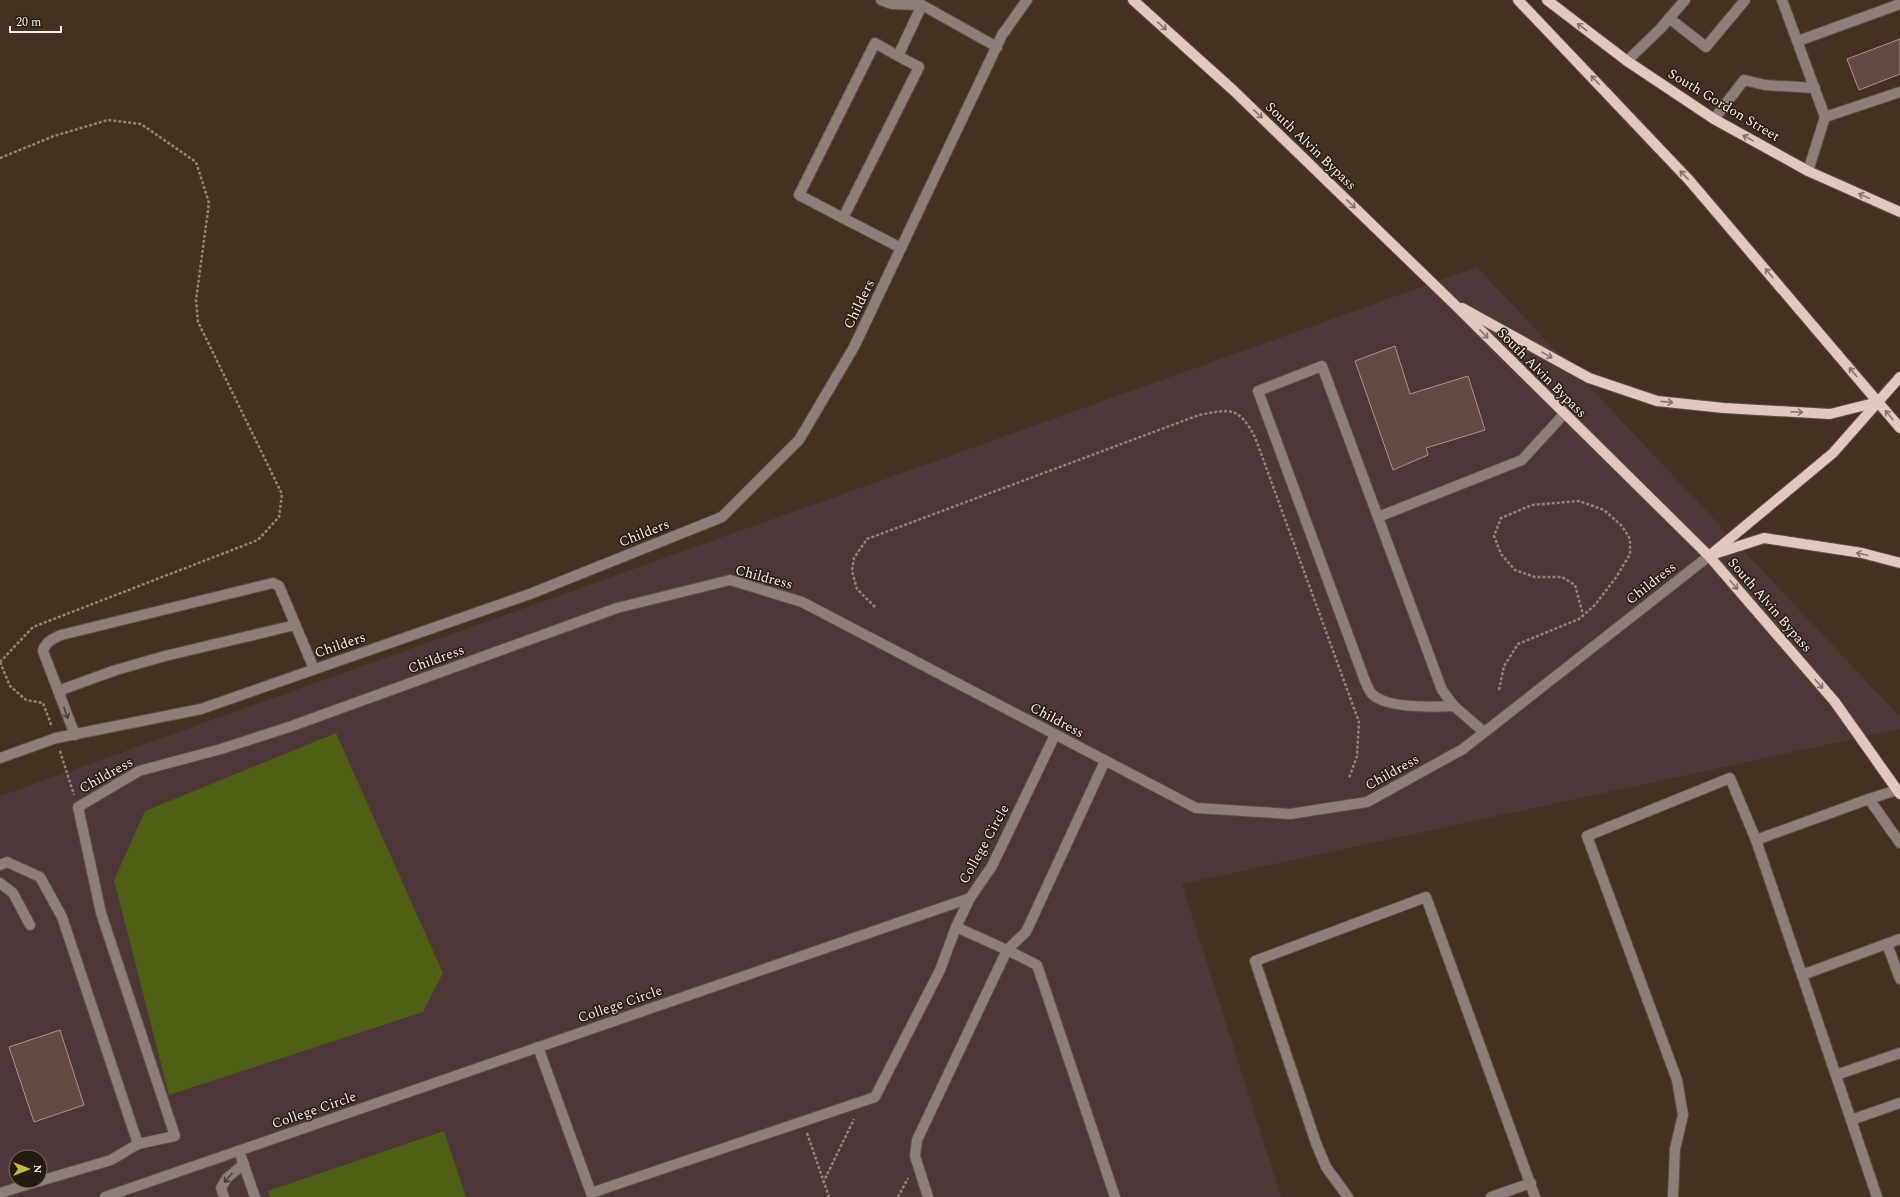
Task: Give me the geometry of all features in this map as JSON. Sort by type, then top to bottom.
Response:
[{"type":"main road","name":"South Alvin Bypass","points":[[1133,0],[1233,90],[1452,302],[1709,556],[1835,702],[1898,792]]},
{"type":"main road","points":[[1518,0],[1689,180],[1900,428]]},
{"type":"main road","name":"South Gordon Street","points":[[1547,0],[1627,61],[1714,119],[1808,171],[1900,212]]},
{"type":"main road","points":[[1452,302],[1590,378],[1657,401],[1724,408],[1830,414],[1878,402]]},
{"type":"main road","points":[[1709,556],[1833,453],[1900,377]]},
{"type":"main road","points":[[1709,556],[1764,538],[1862,553],[1900,563]]},
{"type":"street","points":[[881,0],[892,4],[921,2],[997,47]]},
{"type":"street","name":"Childers","points":[[0,758],[56,738],[201,709],[530,594],[722,516],[799,440],[854,347],[1002,35],[1027,0]]},
{"type":"street","points":[[1627,61],[1669,18],[1684,0]]},
{"type":"street","points":[[1669,18],[1706,47],[1745,0]]},
{"type":"street","points":[[1782,0],[1826,117],[1808,171]]},
{"type":"street","points":[[898,56],[921,2]]},
{"type":"street","points":[[1798,41],[1900,4]]},
{"type":"street","points":[[843,218],[919,67],[875,43],[799,195],[843,218],[901,248]]},
{"type":"street","points":[[1714,119],[1744,80],[1765,85],[1815,88]]},
{"type":"street","points":[[1826,117],[1900,92]]},
{"type":"street","points":[[1454,706],[1428,708],[1386,702],[1372,694],[1362,673],[1258,391],[1322,366],[1442,690],[1454,706],[1484,732]]},
{"type":"street","points":[[1378,517],[1522,460],[1564,414]]},
{"type":"street","name":"Childress","points":[[48,1179],[111,1160],[138,1144],[175,1136],[101,913],[78,807],[139,771],[222,749],[289,727],[617,608],[730,580],[802,602],[1196,808],[1290,814],[1367,802],[1463,749],[1709,556]]},
{"type":"street","points":[[75,735],[43,651],[45,645],[50,640],[62,635],[273,583],[279,586],[314,669]]},
{"type":"street","points":[[58,691],[116,670],[164,656],[295,626]]},
{"type":"street","name":"College Circle","points":[[105,1197],[970,898],[992,866],[1055,735]]},
{"type":"street","points":[[928,1197],[915,1156],[917,1140],[1007,950],[1026,932],[1105,761]]},
{"type":"street","points":[[1673,1197],[1675,1149],[1683,1115],[1677,1080],[1587,836],[1730,778],[1756,840],[1877,1197]]},
{"type":"street","points":[[1756,840],[1869,799],[1898,792]]},
{"type":"street","points":[[1869,799],[1900,843]]},
{"type":"street","points":[[0,865],[6,862],[40,877],[62,917],[138,1144]]},
{"type":"street","points":[[0,883],[13,893],[30,925]]},
{"type":"street","points":[[1348,1197],[1326,1167],[1316,1143],[1255,961],[1426,897],[1535,1197]]},
{"type":"street","points":[[538,1047],[591,1193],[875,1097],[940,970],[956,927],[970,898]]},
{"type":"street","points":[[956,927],[1037,965],[1115,1197]]},
{"type":"street","points":[[1802,974],[1900,939]]},
{"type":"street","points":[[1887,944],[1900,979]]},
{"type":"street","points":[[1836,1075],[1900,1053]]},
{"type":"street","points":[[1851,1120],[1900,1103]]},
{"type":"street","points":[[239,1151],[255,1197]]},
{"type":"street","points":[[224,1197],[222,1188],[227,1178],[244,1164]]},
{"type":"street","points":[[1492,1197],[1531,1183]]},
{"type":"street","name":"Childress","points":[[0,1193],[13,1189]]},
{"type":"path","points":[[0,158],[54,136],[108,120],[142,124],[196,162],[209,203],[196,300],[198,322],[282,494],[279,517],[258,540],[33,627],[0,662],[10,686],[26,700],[43,702],[73,791]]},
{"type":"path","points":[[875,607],[857,589],[852,571],[854,558],[868,539],[1199,415],[1226,410],[1237,414],[1248,424],[1255,437],[1359,722],[1357,756],[1349,778]]},
{"type":"path","points":[[1499,690],[1504,666],[1518,644],[1583,615],[1599,599],[1617,576],[1630,554],[1630,539],[1622,526],[1604,510],[1579,501],[1532,505],[1501,518],[1494,536],[1501,554],[1516,570],[1535,577],[1562,577],[1575,585],[1583,615]]},
{"type":"path","points":[[823,1183],[857,1113]]},
{"type":"path","points":[[806,1131],[829,1197]]},
{"type":"path","points":[[898,1197],[910,1174]]},
{"type":"shaded area","points":[[1477,267],[1900,717],[1900,729],[1182,884],[1281,1197],[0,1197],[0,796]]},
{"type":"green space","points":[[336,733],[443,973],[423,1012],[169,1095],[114,880],[145,811]]},
{"type":"green space","points":[[444,1131],[466,1197],[270,1197],[268,1191]]},
{"type":"building","points":[[1900,39],[1900,74],[1859,90],[1847,59]]},
{"type":"building","points":[[1395,346],[1410,394],[1468,376],[1485,430],[1426,448],[1428,455],[1393,470],[1355,361]]},
{"type":"building","points":[[60,1030],[84,1105],[34,1122],[9,1047]]}]
